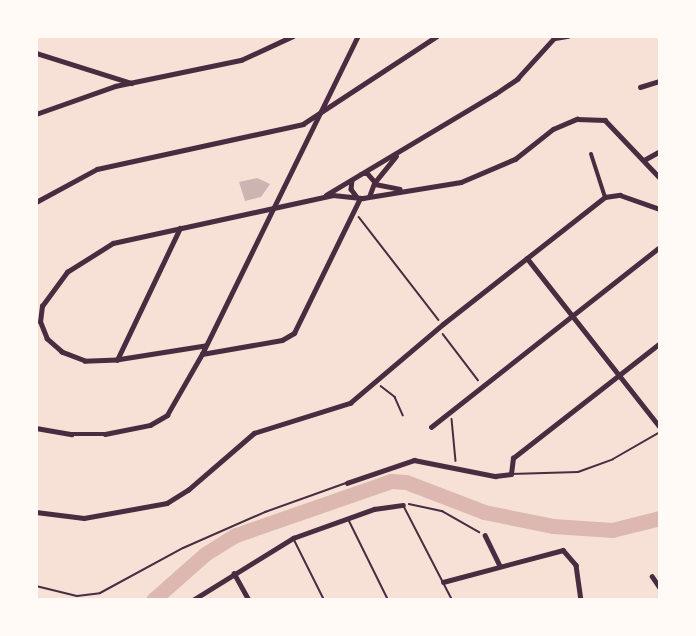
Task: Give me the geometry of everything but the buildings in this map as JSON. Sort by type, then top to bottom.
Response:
[{"type":"street","points":[[36,114],[66,100],[242,60],[293,36]]},
{"type":"street","points":[[36,428],[89,434],[150,425],[174,405],[206,346],[358,36]]},
{"type":"street","points":[[36,202],[96,170],[294,127],[319,114],[437,36]]},
{"type":"street","points":[[322,198],[517,79],[555,37],[568,36]]},
{"type":"street","points":[[36,53],[134,83]]},
{"type":"street","points":[[640,87],[660,81]]},
{"type":"street","points":[[206,346],[117,360],[85,361],[54,347],[40,322],[44,300],[67,272],[100,249],[180,228],[272,211],[322,198],[370,196],[403,189],[461,182],[483,175],[529,150],[563,123],[588,117],[605,120],[660,178]]},
{"type":"street","points":[[644,160],[660,151]]},
{"type":"street","points":[[370,196],[375,183],[400,152]]},
{"type":"street","points":[[591,154],[605,198]]},
{"type":"street","points":[[356,176],[368,174],[375,183],[403,189]]},
{"type":"street","points":[[356,176],[351,189],[358,197]]},
{"type":"street","points":[[36,512],[84,518],[151,508],[177,497],[254,433],[344,407],[440,326],[605,198],[620,195],[660,209]]},
{"type":"street","points":[[202,354],[282,340],[294,333],[355,212],[358,197]]},
{"type":"street","points":[[117,360],[180,228]]},
{"type":"street","points":[[431,427],[451,415],[660,247]]},
{"type":"street","points":[[527,258],[660,427]]},
{"type":"street","points":[[346,483],[407,460],[495,476],[512,474],[513,458],[660,343]]},
{"type":"street","points":[[193,600],[293,538],[347,517],[403,505]]},
{"type":"street","points":[[485,535],[500,566]]},
{"type":"street","points":[[443,582],[563,550],[576,566],[581,600]]},
{"type":"street","points":[[234,573],[249,600]]},
{"type":"street","points":[[652,576],[660,588]]},
{"type":"street","points":[[202,594],[209,600]]},
{"type":"lane","points":[[512,474],[578,471],[613,459],[660,432]]},
{"type":"lane","points":[[36,586],[86,596],[116,587],[183,548],[265,512],[346,483]]},
{"type":"lane","points":[[403,505],[452,600]]},
{"type":"lane","points":[[347,517],[388,600]]},
{"type":"lane","points":[[293,538],[324,600]]},
{"type":"path","points":[[355,212],[484,388]]},
{"type":"path","points":[[375,382],[395,397],[403,415]]},
{"type":"path","points":[[451,415],[455,470]]},
{"type":"path","points":[[403,505],[417,503],[442,511],[485,535]]},
{"type":"waterway","points":[[153,600],[205,554],[236,535],[391,481],[406,482],[484,512],[553,526],[612,530],[660,518]]}]
